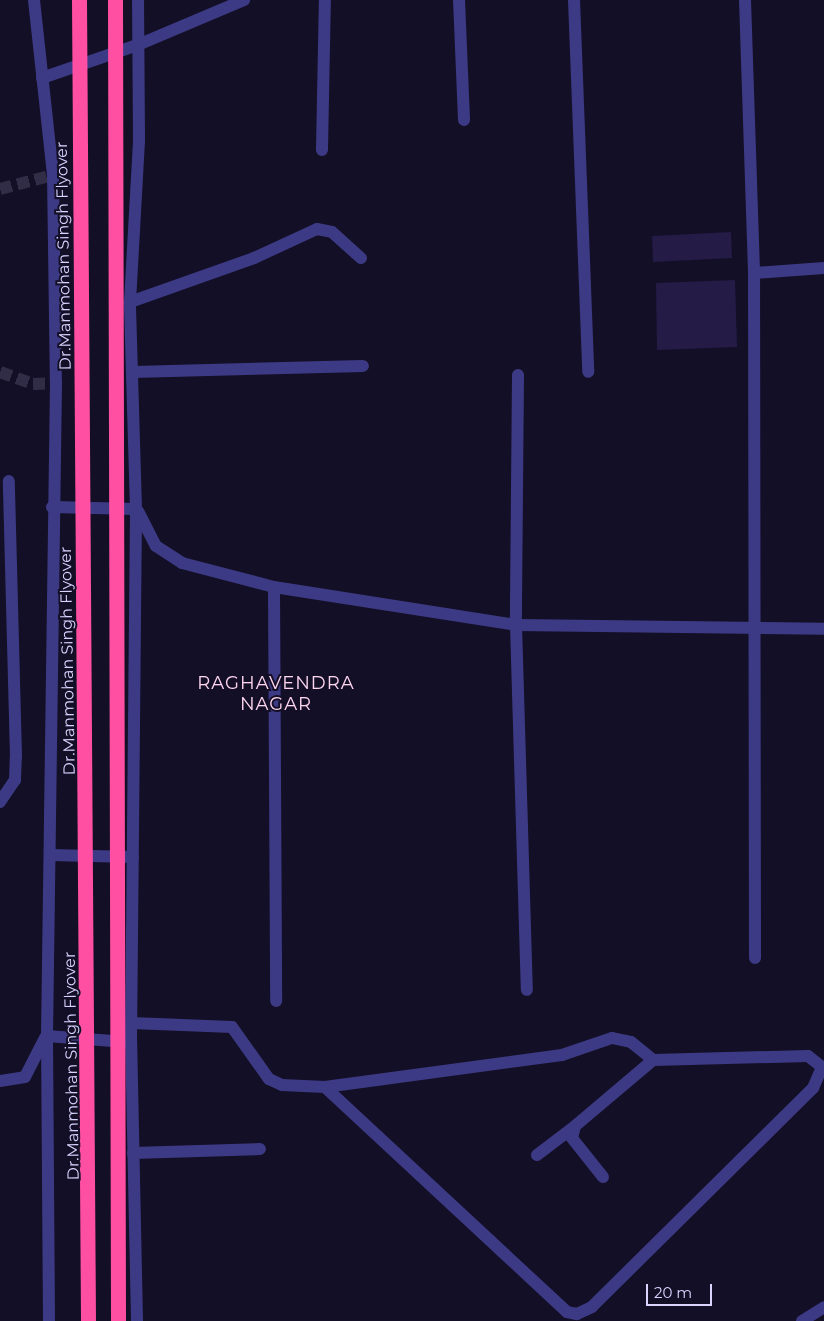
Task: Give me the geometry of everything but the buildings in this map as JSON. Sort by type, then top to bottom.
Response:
[{"type":"highway","name":"Dr.Manmohan Singh Flyover","points":[[79,0],[88,1321]]},
{"type":"highway","points":[[115,0],[118,1321]]},
{"type":"street","points":[[34,0],[53,184],[50,856],[47,1036],[49,1321]]},
{"type":"street","points":[[137,1321],[131,1042],[136,509],[130,302],[140,44],[138,0]]},
{"type":"street","points":[[42,78],[140,44],[244,0]]},
{"type":"street","points":[[322,150],[325,0]]},
{"type":"street","points":[[459,0],[464,120]]},
{"type":"street","points":[[574,0],[588,372]]},
{"type":"street","points":[[745,0],[754,273],[755,958]]},
{"type":"street","points":[[130,302],[254,258],[317,229],[332,232],[361,258]]},
{"type":"street","points":[[754,273],[824,268]]},
{"type":"street","points":[[133,372],[363,366]]},
{"type":"street","points":[[518,376],[516,625],[528,990]]},
{"type":"street","points":[[0,802],[14,780],[16,757],[9,481]]},
{"type":"street","points":[[52,507],[136,509]]},
{"type":"street","points":[[136,509],[156,546],[182,563],[274,587],[516,625],[754,630],[824,629]]},
{"type":"street","points":[[274,587],[276,1001]]},
{"type":"street","points":[[50,856],[133,857]]},
{"type":"street","points":[[132,1023],[232,1027],[269,1079],[282,1085],[325,1087],[562,1055],[612,1038],[631,1042],[653,1060]]},
{"type":"street","points":[[47,1036],[131,1042]]},
{"type":"street","points":[[0,1081],[25,1078],[47,1036]]},
{"type":"street","points":[[325,1087],[567,1312],[577,1314],[592,1307],[813,1088],[822,1067],[808,1056],[653,1060],[575,1126],[537,1155]]},
{"type":"street","points":[[575,1126],[572,1138],[603,1177]]},
{"type":"street","points":[[133,1154],[260,1149]]},
{"type":"street","points":[[802,1321],[824,1308]]},
{"type":"tunnel","points":[[0,189],[53,175]]},
{"type":"tunnel","points":[[0,372],[33,384],[56,383]]},
{"type":"district","name":"RAGHAVENDRA NAGAR","points":[[276,694]]}]
